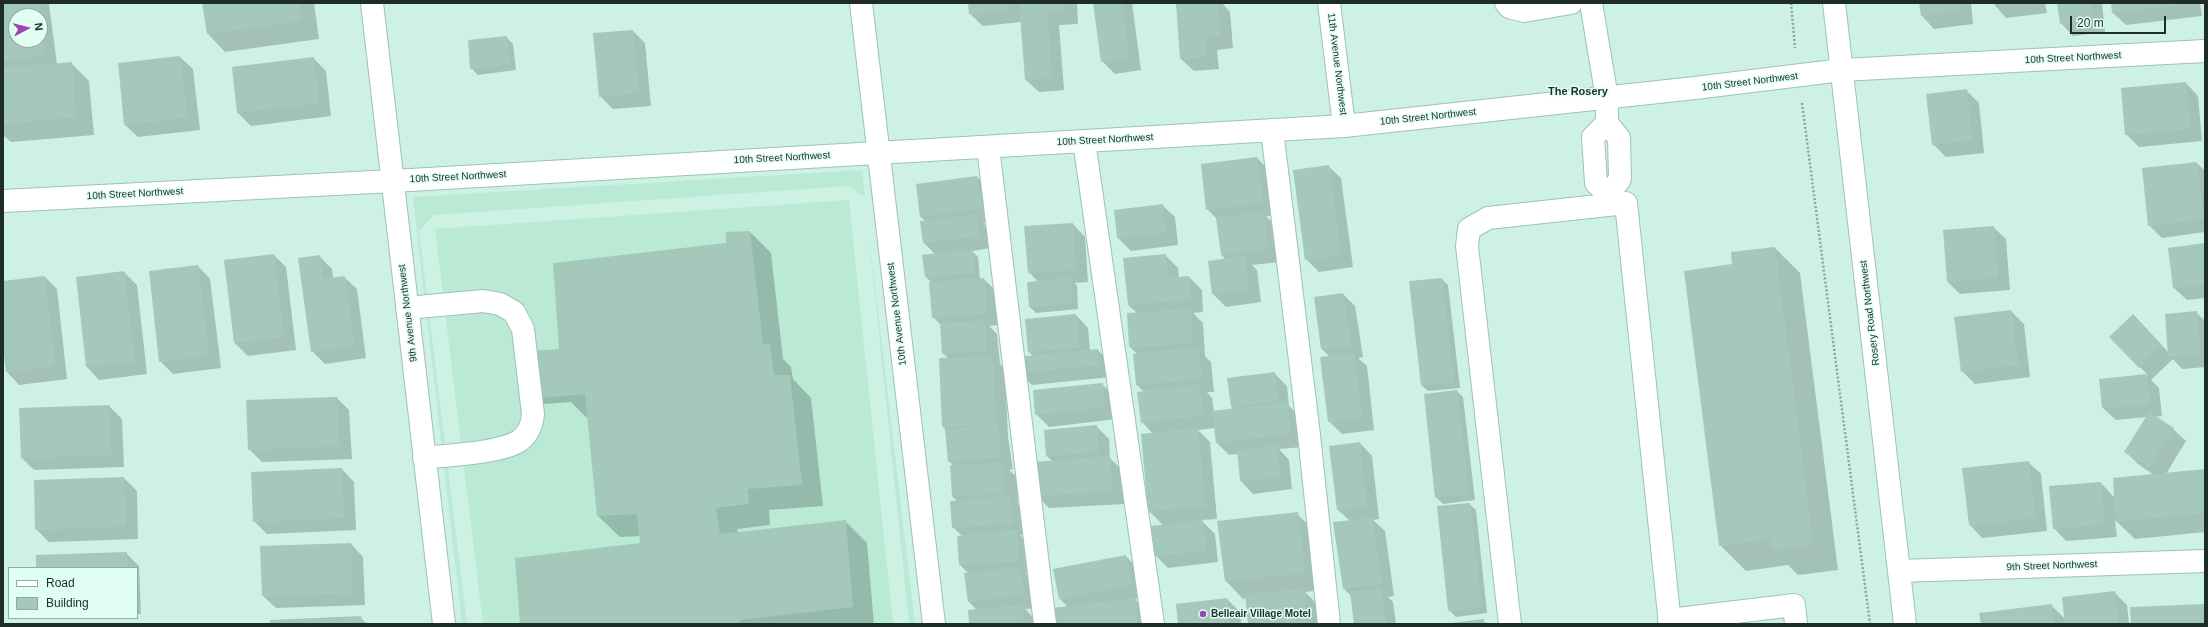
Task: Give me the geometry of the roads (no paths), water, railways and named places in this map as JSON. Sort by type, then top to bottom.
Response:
[{"type":"street","name":"9th Avenue Northwest","points":[[372,3],[444,624]]},
{"type":"street","name":"10th Avenue Northwest","points":[[861,3],[934,624]]},
{"type":"street","name":"11th Avenue Northwest","points":[[1329,3],[1344,126]]},
{"type":"street","points":[[1506,3],[1509,7],[1524,11],[1572,3]]},
{"type":"street","points":[[1591,3],[1607,98],[1606,122],[1619,138],[1620,179],[1610,199]]},
{"type":"street","name":"Rosery Road Northwest","points":[[1834,3],[1905,624]]},
{"type":"street","name":"10th Street Northwest","points":[[3,200],[393,181],[1344,126],[1607,98],[1842,70],[2205,51]]},
{"type":"street","points":[[1272,130],[1309,435],[1329,624]]},
{"type":"street","points":[[1084,141],[1153,624]]},
{"type":"street","points":[[988,147],[1045,624]]},
{"type":"street","points":[[1510,624],[1467,246],[1469,229],[1488,218],[1610,199],[1626,203],[1669,622],[1794,605],[1796,624]]},
{"type":"street","points":[[407,308],[484,301],[500,304],[514,312],[523,329],[533,414],[531,428],[521,440],[508,447],[424,458]]},
{"type":"street","name":"9th Street Northwest","points":[[1899,571],[2205,561]]},
{"type":"place","name":"Belleair Village Motel","points":[[1203,614]]},
{"type":"district","name":"The Rosery","points":[[1578,92]]}]
